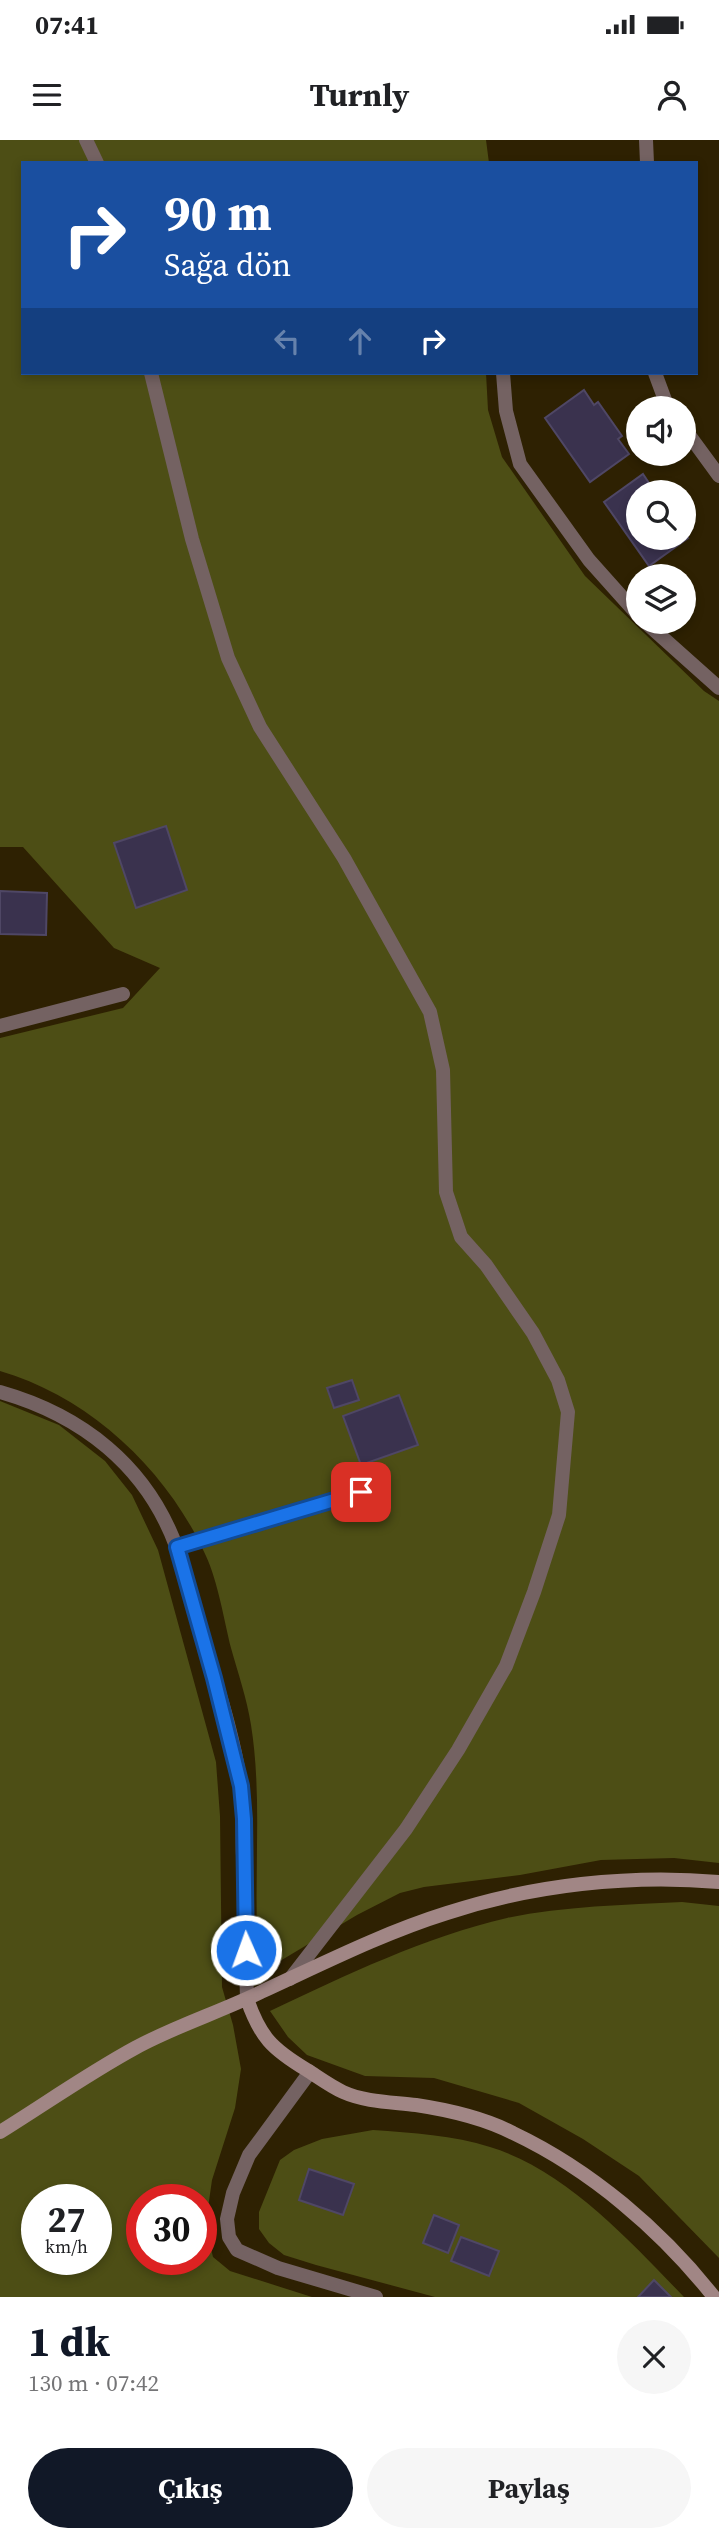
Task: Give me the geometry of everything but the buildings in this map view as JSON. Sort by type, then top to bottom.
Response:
[{"type":"main road","points":[[0,2132],[136,2047],[348,1951],[445,1913],[502,1897],[573,1886],[646,1880],[719,1882]]},
{"type":"main road","points":[[247,1999],[255,2024],[271,2045],[344,2092],[377,2101],[418,2105],[478,2119],[513,2132],[538,2146],[604,2189],[643,2221],[691,2267],[714,2297]]},
{"type":"street","points":[[86,140],[96,161]]},
{"type":"street","points":[[646,140],[647,161]]},
{"type":"street","points":[[151,375],[192,539],[228,658],[260,727],[345,858],[430,1012],[443,1070],[446,1192],[461,1237],[486,1265],[533,1334],[558,1380],[568,1412],[559,1515],[506,1666],[458,1750],[406,1829],[290,1979]]},
{"type":"street","points":[[503,375],[506,411],[520,464],[589,559],[626,601]]},
{"type":"street","points":[[656,375],[664,396]]},
{"type":"street","points":[[696,444],[719,476]]},
{"type":"street","points":[[659,634],[719,688]]},
{"type":"street","points":[[0,1026],[123,994]]},
{"type":"street","points":[[0,1392],[56,1412],[91,1434],[123,1461],[147,1490],[177,1547],[218,1690],[241,1786],[247,1999]]},
{"type":"street","points":[[177,1547],[361,1492]]},
{"type":"street","points":[[310,2072],[249,2155],[233,2193],[227,2219],[229,2237],[237,2250],[278,2268],[376,2297]]},
{"type":"shaded area","points":[[0,140],[486,140],[489,161],[21,161],[21,375],[486,375],[488,410],[502,457],[585,576],[626,616],[626,634],[645,634],[704,691],[719,701],[719,1863],[674,1858],[601,1860],[520,1875],[424,1887],[400,1893],[357,1915],[260,1973],[257,1787],[251,1725],[217,1589],[206,1556],[170,1495],[148,1467],[122,1441],[65,1399],[0,1371],[0,1038],[123,1008],[160,968],[114,948],[23,847],[0,847]]},
{"type":"shaded area","points":[[0,1401],[59,1425],[105,1461],[132,1495],[158,1550],[216,1762],[220,1816],[222,1987],[233,2025],[241,2069],[235,2108],[211,2184],[126,2184],[126,2275],[217,2275],[217,2260],[230,2271],[312,2297],[0,2297]]},
{"type":"shaded area","points":[[682,1902],[719,1906],[719,2258],[639,2176],[583,2139],[519,2103],[434,2078],[365,2076],[307,2055],[288,2037],[270,2011],[386,1958],[476,1926],[550,1911]]},
{"type":"shaded area","points":[[373,2130],[462,2140],[490,2147],[545,2172],[596,2210],[684,2297],[435,2297],[284,2255],[269,2243],[259,2229],[259,2212],[280,2160],[294,2150],[322,2139]]},
{"type":"route","points":[[246,1950],[241,1786],[234,1751],[177,1547],[361,1492]]}]
